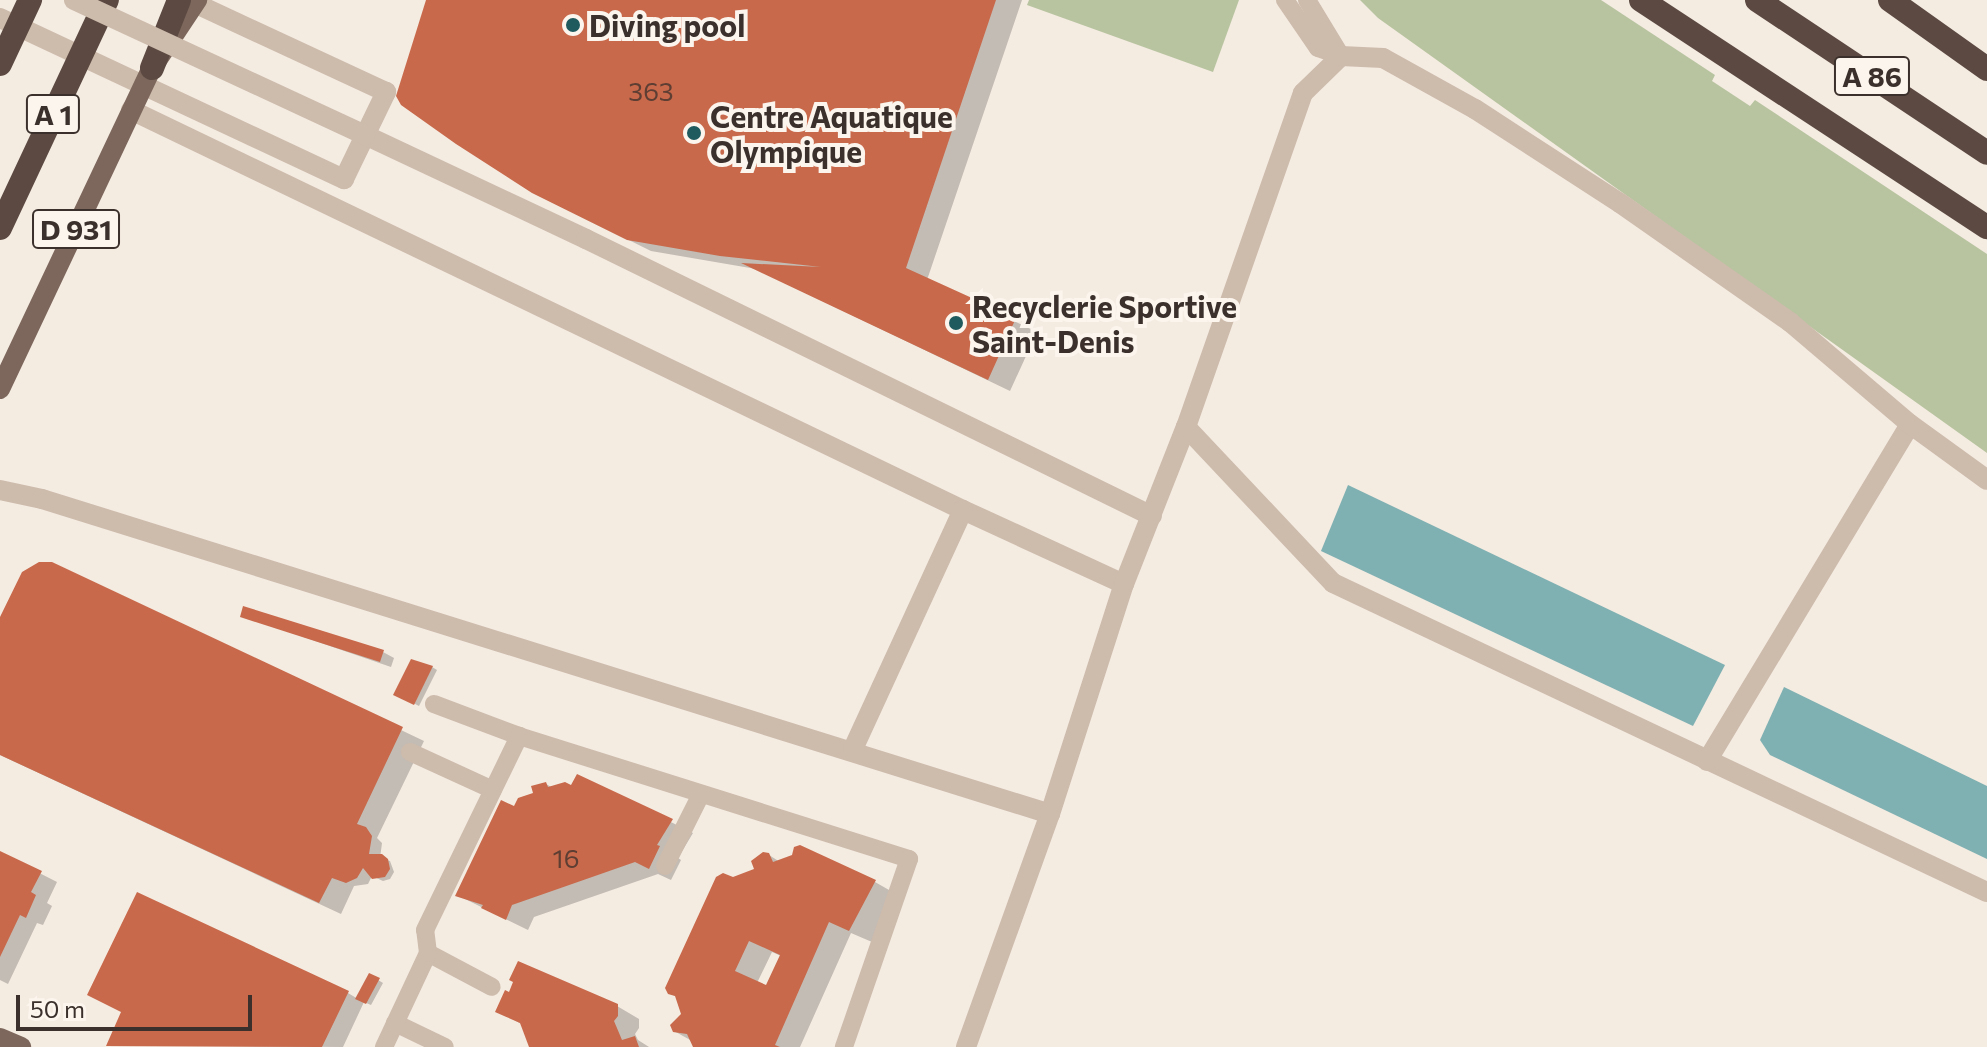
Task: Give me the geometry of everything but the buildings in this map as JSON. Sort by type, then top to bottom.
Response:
[{"type":"highway","name":"A 1","points":[[0,64],[9,22],[30,0]]},
{"type":"highway","name":"A 1","points":[[0,228],[107,0]]},
{"type":"highway","points":[[1641,0],[1987,227]]},
{"type":"highway","name":"A 86","points":[[1757,0],[1987,153]]},
{"type":"highway","name":"A 86","points":[[1890,0],[1982,63]]},
{"type":"highway","points":[[148,77],[190,1]]},
{"type":"main road","name":"D 931","points":[[0,389],[148,77]]},
{"type":"main road","points":[[0,1038],[21,1047]]},
{"type":"street","points":[[74,0],[586,239],[1152,516]]},
{"type":"street","points":[[9,22],[81,56],[148,77],[344,179],[386,92],[190,1]]},
{"type":"street","points":[[966,1047],[1050,814],[1124,584],[1186,427],[1303,93],[1341,56],[1383,58],[1475,109],[1620,203],[1790,322],[1910,424],[1987,480]]},
{"type":"street","points":[[131,110],[963,510],[1124,584]]},
{"type":"street","points":[[1707,761],[1910,424]]},
{"type":"street","points":[[1186,427],[1333,583],[1987,892]]},
{"type":"street","points":[[0,490],[42,499],[853,749],[1050,814]]},
{"type":"street","points":[[853,749],[963,510]]},
{"type":"lane","points":[[1285,0],[1318,48],[1341,56]]},
{"type":"lane","points":[[1307,0],[1341,56]]},
{"type":"lane","points":[[434,704],[519,736],[701,794],[831,831],[909,859],[844,1047]]},
{"type":"lane","points":[[384,1047],[428,953],[425,930],[519,736]]},
{"type":"lane","points":[[410,752],[493,790]]},
{"type":"lane","points":[[665,866],[701,794]]},
{"type":"lane","points":[[428,953],[492,987]]},
{"type":"lane","points":[[395,1023],[445,1047]]},
{"type":"green space","points":[[1029,0],[1239,0],[1213,72],[1027,5]]},
{"type":"green space","points":[[1360,0],[1601,0],[1715,75],[1712,81],[1750,106],[1755,100],[1987,254],[1987,453],[1378,18]]},
{"type":"water","points":[[1348,485],[1725,665],[1693,726],[1321,551]]},
{"type":"water","points":[[1784,687],[1987,786],[1987,859],[1770,755],[1760,740]]},
{"type":"place","name":"Diving pool","points":[[573,25]]},
{"type":"place","name":"Centre Aquatique Olympique","points":[[694,133]]},
{"type":"place","name":"Recyclerie Sportive Saint-Denis","points":[[956,323]]}]
